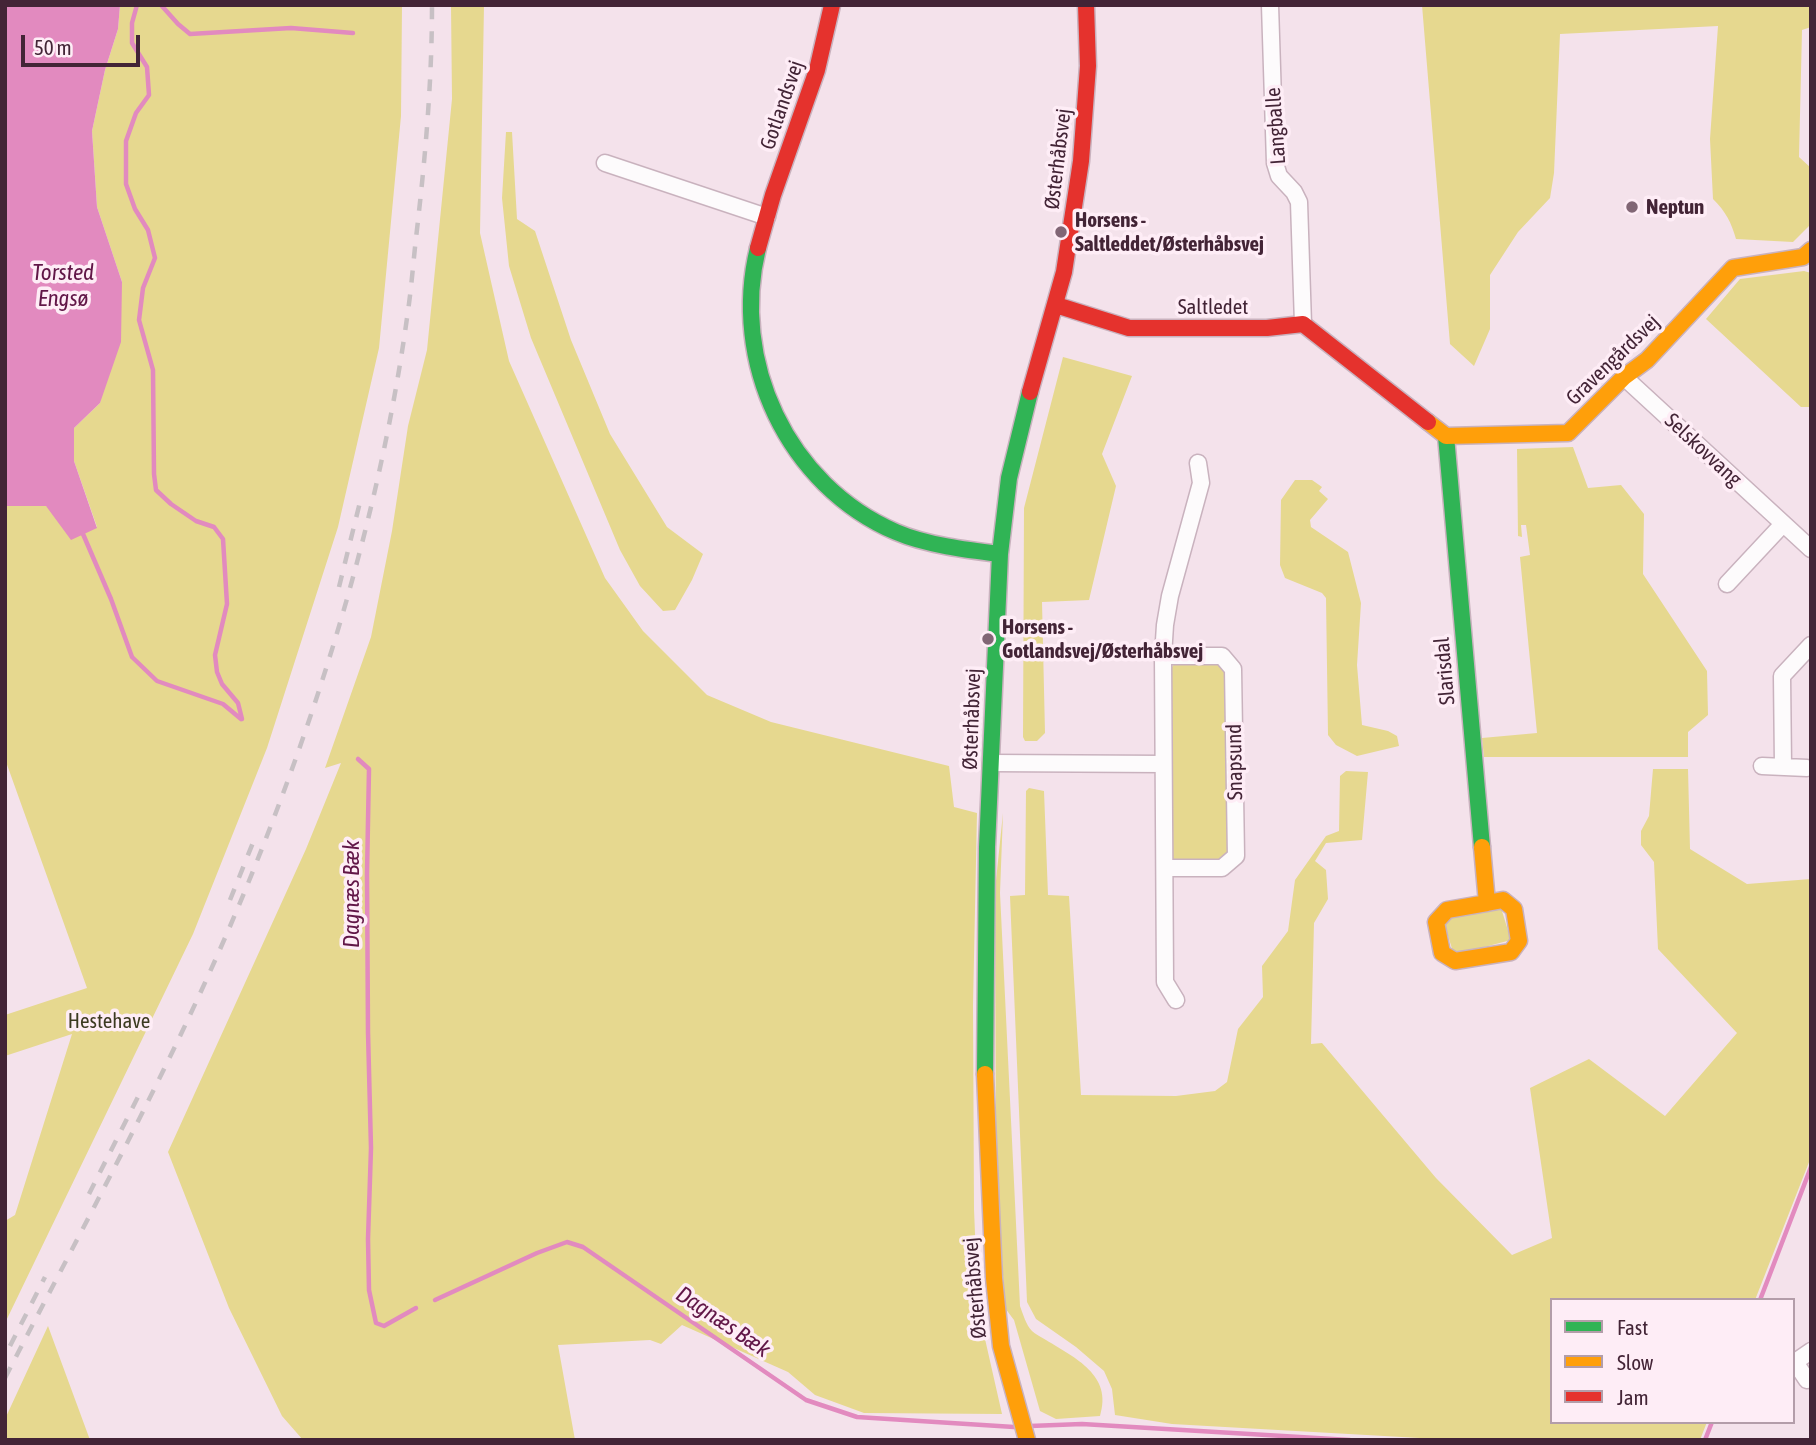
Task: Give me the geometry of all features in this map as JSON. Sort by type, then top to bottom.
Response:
[{"type":"street","name":"Gotlandsvej","points":[[832,5],[824,47],[766,217],[755,260],[749,310],[753,356],[768,403],[790,443],[818,478],[854,509],[894,531],[940,545],[1000,554]]},
{"type":"street","name":"Østerhåbsvej","points":[[1027,1440],[1001,1346],[997,1312],[984,1059],[987,860],[1000,554],[1016,442],[1064,272],[1081,161],[1088,66],[1086,5]]},
{"type":"street","name":"Langballe","points":[[1270,5],[1275,163],[1279,176],[1300,202],[1303,324]]},
{"type":"street","points":[[606,163],[766,217]]},
{"type":"street","name":"Gravengårdsvej","points":[[1446,436],[1568,433],[1624,377],[1647,360],[1733,268],[1803,257],[1811,250]]},
{"type":"street","name":"Saltledet","points":[[1056,305],[1129,328],[1267,328],[1303,324]]},
{"type":"street","points":[[1303,324],[1446,436]]},
{"type":"street","name":"Selskovvang","points":[[1624,377],[1811,549]]},
{"type":"street","name":"Slarisdal","points":[[1446,436],[1487,903]]},
{"type":"street","points":[[1176,1000],[1165,982],[1163,656],[1170,596],[1201,483],[1198,463]]},
{"type":"street","points":[[1727,584],[1783,524]]},
{"type":"street","points":[[1783,766],[1782,676],[1811,645]]},
{"type":"street","name":"Snapsund","points":[[1163,656],[1223,656],[1233,668],[1236,791],[1236,856],[1222,868],[1166,868]]},
{"type":"street","points":[[991,763],[1163,764]]},
{"type":"street","points":[[1762,766],[1807,768]]},
{"type":"street","points":[[1503,900],[1514,909],[1518,941],[1511,952],[1455,961],[1442,953],[1436,922],[1441,916],[1447,910],[1487,903],[1503,900]]},
{"type":"street","points":[[1811,1351],[1795,1362],[1807,1380],[1811,1377]]},
{"type":"green space","name":"Hestehave","points":[[120,5],[402,5],[401,116],[379,348],[338,527],[267,748],[193,934],[5,1323],[5,1221],[15,1215],[72,1034],[5,1056],[5,1015],[87,988],[5,759],[5,506],[46,506],[97,527],[74,461],[74,428],[100,403],[122,282],[97,207],[92,131],[105,70],[118,29]]},
{"type":"green space","points":[[451,5],[484,5],[480,233],[509,361],[605,578],[643,631],[707,695],[771,722],[949,766],[954,807],[977,813],[973,1005],[974,1209],[978,1308],[1002,1414],[864,1413],[815,1395],[788,1372],[682,1325],[661,1344],[650,1340],[558,1345],[575,1440],[303,1440],[282,1416],[229,1308],[168,1152],[306,849],[341,763],[325,768],[371,637],[392,531],[408,426],[427,350],[452,99]]},
{"type":"green space","points":[[1422,5],[1811,5],[1811,27],[1802,30],[1799,157],[1811,168],[1811,224],[1793,242],[1736,239],[1728,218],[1713,199],[1710,139],[1718,26],[1560,34],[1554,173],[1550,198],[1518,232],[1490,275],[1490,329],[1474,366],[1450,344]]},
{"type":"green space","points":[[506,132],[512,132],[517,219],[535,231],[571,340],[610,434],[667,527],[703,554],[675,610],[663,611],[640,586],[620,550],[531,338],[509,266],[502,198]]},
{"type":"green space","points":[[1804,271],[1811,273],[1811,407],[1801,407],[1706,319],[1740,279]]},
{"type":"green space","points":[[1063,357],[1132,376],[1102,454],[1116,486],[1089,600],[1042,602],[1045,733],[1037,741],[1025,741],[1024,508]]},
{"type":"green space","points":[[1573,447],[1588,488],[1621,485],[1644,514],[1643,574],[1707,671],[1708,715],[1688,732],[1688,757],[1484,757],[1482,738],[1537,733],[1520,557],[1530,555],[1526,525],[1521,525],[1522,537],[1518,536],[1517,449]]},
{"type":"green space","points":[[1295,480],[1312,480],[1322,487],[1319,491],[1328,499],[1310,520],[1311,527],[1348,552],[1361,603],[1357,665],[1362,725],[1397,736],[1399,746],[1357,756],[1336,745],[1328,735],[1326,598],[1322,593],[1285,578],[1280,565],[1281,500]]},
{"type":"green space","points":[[1175,663],[1222,663],[1228,668],[1230,857],[1223,863],[1177,864],[1170,857],[1169,671]]},
{"type":"green space","points":[[1653,769],[1688,769],[1690,849],[1747,884],[1811,879],[1811,1157],[1756,1298],[1550,1298],[1550,1424],[1706,1424],[1700,1440],[1455,1440],[1172,1424],[1115,1415],[1112,1389],[1104,1371],[1036,1319],[1027,1302],[1010,896],[1025,895],[1026,791],[1029,788],[1044,791],[1048,895],[1069,896],[1081,1095],[1176,1096],[1215,1091],[1227,1082],[1238,1029],[1263,997],[1262,966],[1288,931],[1295,880],[1326,836],[1339,831],[1340,776],[1346,771],[1368,772],[1362,840],[1326,843],[1315,861],[1326,870],[1328,899],[1314,923],[1311,1044],[1322,1043],[1436,1178],[1512,1255],[1552,1238],[1530,1088],[1589,1059],[1665,1116],[1737,1033],[1658,949],[1654,862],[1641,845],[1641,831],[1649,816]]},
{"type":"green space","points":[[1003,813],[1000,893],[1020,1306],[1032,1331],[1089,1369],[1101,1389],[1103,1402],[1100,1416],[1056,1419],[1040,1411],[1014,1320],[1005,1308],[996,1155],[995,890]]},
{"type":"green space","points":[[1501,908],[1511,940],[1454,955],[1444,923],[1449,918]]},
{"type":"green space","points":[[48,1326],[90,1440],[5,1440],[5,1419]]},
{"type":"water","name":"Torsted Engsø","points":[[5,5],[120,5],[118,29],[105,70],[92,131],[97,207],[122,282],[121,342],[100,403],[74,428],[74,461],[97,528],[71,540],[46,506],[5,506]]},
{"type":"waterway","points":[[137,5],[132,23],[132,43],[147,67],[149,95],[136,113],[126,141],[126,184],[135,209],[148,230],[155,258],[143,288],[139,320],[153,370],[156,490],[196,521],[214,527],[223,539],[227,604],[215,655],[222,684],[238,703],[242,719]]},
{"type":"waterway","points":[[161,5],[190,34],[291,28],[353,33]]},
{"type":"waterway","name":"Dagnæs Bæk","points":[[83,534],[132,657],[157,681],[223,704],[241,719]]},
{"type":"waterway","name":"Dagnæs Bæk","points":[[358,759],[369,769],[369,1290],[376,1323],[384,1326],[416,1308]]},
{"type":"waterway","points":[[1761,1298],[1811,1167]]},
{"type":"waterway","name":"Dagnæs Bæk","points":[[435,1300],[567,1242],[583,1247],[806,1400],[857,1417],[1014,1427]]},
{"type":"waterway","points":[[1030,1426],[1082,1424],[1350,1440]]},
{"type":"waterway","points":[[1705,1440],[1711,1424]]},
{"type":"railway","points":[[5,1378],[136,1125],[228,932],[281,800],[327,665],[366,528],[396,388],[410,298],[422,180],[432,5]]},
{"type":"railway","points":[[339,587],[361,498]]},
{"type":"railway","points":[[230,900],[256,835]]},
{"type":"railway","points":[[89,1194],[141,1091]]},
{"type":"railway","points":[[10,1346],[45,1277]]},
{"type":"traffic: fast","points":[[758,248],[751,291],[752,333],[761,375],[776,415],[797,451],[825,484],[858,511],[896,532],[933,544],[1000,554]]},
{"type":"traffic: fast","points":[[985,1074],[987,847],[1000,554],[1009,478],[1030,392]]},
{"type":"traffic: fast","points":[[1446,436],[1482,847]]},
{"type":"traffic: slow","points":[[1428,422],[1446,436],[1568,433],[1624,377],[1647,360],[1733,268],[1803,257],[1811,250]]},
{"type":"traffic: slow","points":[[1482,847],[1487,903],[1447,910],[1436,922],[1442,953],[1455,961],[1511,952],[1519,941],[1514,909],[1503,900],[1487,903]]},
{"type":"traffic: slow","points":[[985,1074],[994,1278],[1001,1346],[1027,1440]]},
{"type":"traffic: jam","points":[[758,248],[773,195],[817,70],[832,5]]},
{"type":"traffic: jam","points":[[1030,392],[1064,272],[1081,161],[1088,66],[1086,5]]},
{"type":"traffic: jam","points":[[1056,305],[1129,328],[1267,328],[1303,324],[1428,422]]},
{"type":"place","name":"Neptun","points":[[1632,207]]},
{"type":"place","name":"Horsens - Saltleddet/Østerhåbsvej","points":[[1061,232]]},
{"type":"place","name":"Horsens - Gotlandsvej/Østerhåbsvej","points":[[988,639]]}]
